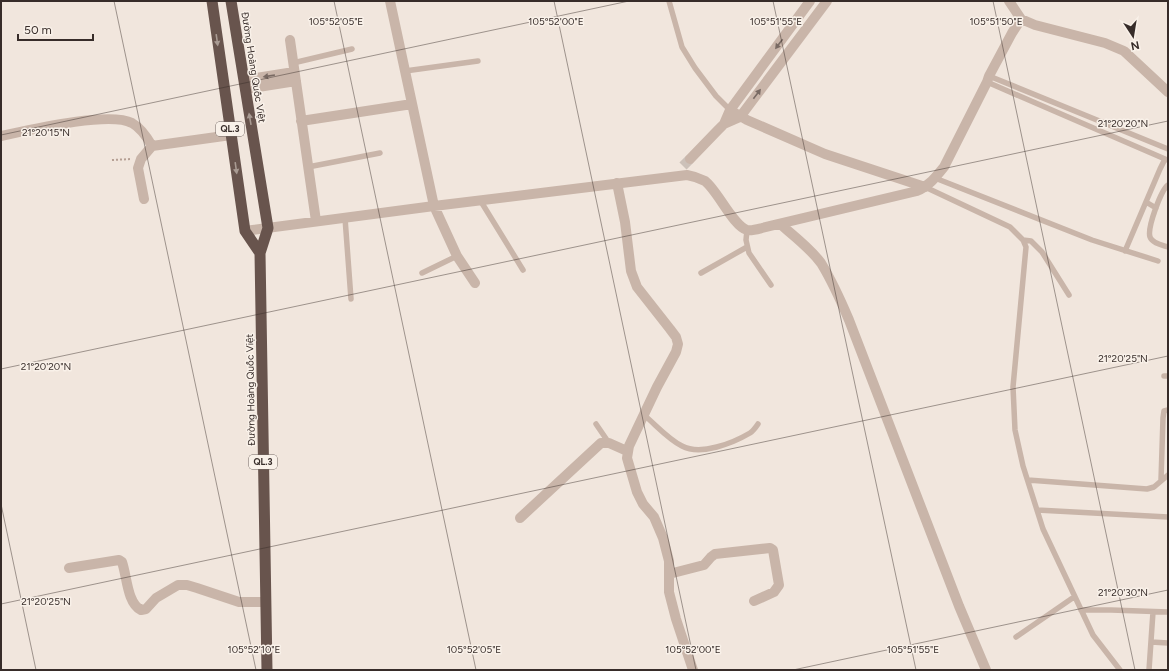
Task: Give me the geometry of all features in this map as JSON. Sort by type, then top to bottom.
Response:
[{"type":"highway","name":"QL.3","points":[[212,1],[245,231],[260,254]]},
{"type":"highway","name":"Đường Hoàng Quốc Việt","points":[[231,1],[268,228],[260,254],[266,670]]},
{"type":"street","points":[[390,1],[434,206],[457,256],[474,282]]},
{"type":"street","points":[[676,176],[686,163],[721,127],[730,110],[810,1]]},
{"type":"street","points":[[721,127],[740,117],[827,1]]},
{"type":"street","points":[[1011,2],[1021,19],[1105,43],[1124,51],[1168,92]]},
{"type":"street","points":[[245,231],[480,200],[687,175],[697,177],[706,182],[737,224],[748,230],[812,217],[916,191],[925,187],[944,167],[988,79],[1021,19]]},
{"type":"street","points":[[290,40],[316,222]]},
{"type":"street","points":[[244,85],[294,72]]},
{"type":"street","points":[[301,121],[412,104]]},
{"type":"street","points":[[730,110],[740,117],[825,154],[925,187]]},
{"type":"street","points":[[1,136],[83,121],[114,119],[132,122],[147,137],[152,146]]},
{"type":"street","points":[[144,199],[138,168],[141,159],[152,146],[231,135]]},
{"type":"street","points":[[617,183],[625,222],[631,271],[637,287],[676,337],[678,344],[676,352],[657,387],[627,451],[637,492],[643,504],[654,517],[663,538],[669,561],[669,592],[676,619],[693,670]]},
{"type":"street","points":[[780,224],[807,248],[820,263],[850,320],[959,606],[986,670]]},
{"type":"street","points":[[520,518],[601,443],[609,443],[627,451]]},
{"type":"street","points":[[669,574],[704,565],[711,556],[715,554],[770,548],[773,550],[779,585],[774,592],[754,601]]},
{"type":"street","points":[[69,568],[119,560],[122,562],[133,602],[136,608],[141,610],[146,609],[156,598],[178,585],[187,585],[239,602],[265,602]]},
{"type":"lane","points":[[669,1],[682,47],[716,96],[730,110]]},
{"type":"lane","points":[[294,72],[352,49]]},
{"type":"lane","points":[[405,72],[478,61]]},
{"type":"lane","points":[[988,79],[1168,150]]},
{"type":"lane","points":[[988,79],[1166,160],[1125,251]]},
{"type":"lane","points":[[308,167],[380,153]]},
{"type":"lane","points":[[935,178],[1092,240],[1158,261]]},
{"type":"lane","points":[[1168,185],[1165,187],[1156,208],[1149,231],[1150,238],[1153,241],[1168,247]]},
{"type":"lane","points":[[925,187],[1010,227],[1022,240],[1026,247],[1013,387],[1015,430],[1042,529],[1093,635],[1120,670]]},
{"type":"lane","points":[[480,200],[523,270]]},
{"type":"lane","points":[[1146,202],[1156,208]]},
{"type":"lane","points":[[345,218],[352,298]]},
{"type":"lane","points":[[748,230],[747,247],[749,253],[772,285]]},
{"type":"lane","points":[[1022,240],[1030,241],[1042,252],[1069,295]]},
{"type":"lane","points":[[701,273],[747,247]]},
{"type":"lane","points":[[422,273],[457,256]]},
{"type":"lane","points":[[1161,480],[1163,418],[1164,411],[1168,410]]},
{"type":"lane","points":[[644,415],[683,446],[693,449],[708,449],[724,445],[751,432],[758,424]]},
{"type":"lane","points":[[596,424],[609,443]]},
{"type":"lane","points":[[1028,480],[1146,489],[1154,487],[1168,475]]},
{"type":"lane","points":[[1036,510],[1168,518]]},
{"type":"lane","points":[[1016,637],[1074,597]]},
{"type":"lane","points":[[1081,610],[1168,612]]},
{"type":"lane","points":[[1149,670],[1153,612]]},
{"type":"lane","points":[[1151,642],[1168,643]]},
{"type":"path","points":[[112,160],[141,159]]},
{"type":"tunnel","points":[[683,166],[690,159]]}]
